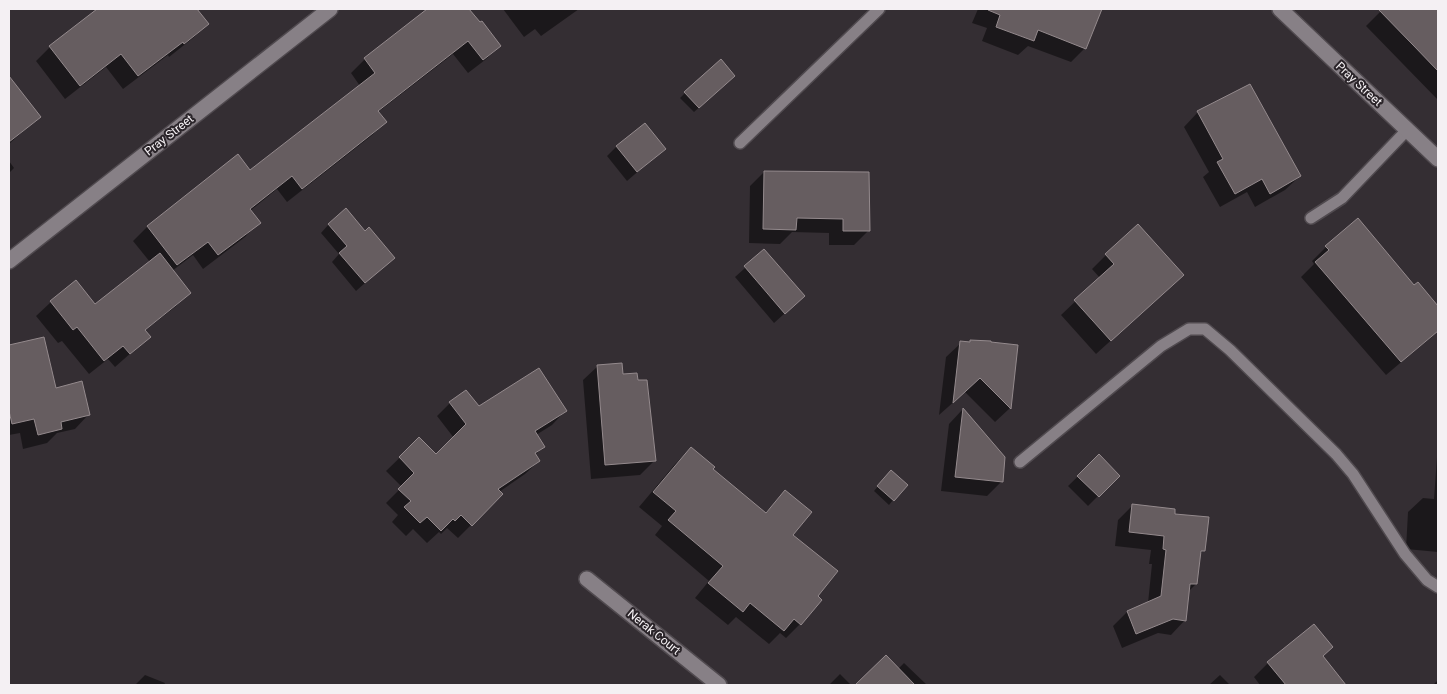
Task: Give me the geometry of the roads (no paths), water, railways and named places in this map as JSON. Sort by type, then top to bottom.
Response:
[{"type":"street","name":"Pray Street","points":[[9,261],[330,9]]},
{"type":"street","name":"Pray Street","points":[[1280,9],[1438,159]]},
{"type":"street","name":"Nerak Court","points":[[588,579],[720,685]]},
{"type":"lane","points":[[740,143],[879,9]]},
{"type":"lane","points":[[1311,218],[1342,198],[1408,129]]},
{"type":"lane","points":[[1020,462],[1161,346],[1189,329],[1205,329],[1230,350],[1336,454],[1353,474],[1405,554],[1427,580],[1438,587]]}]
